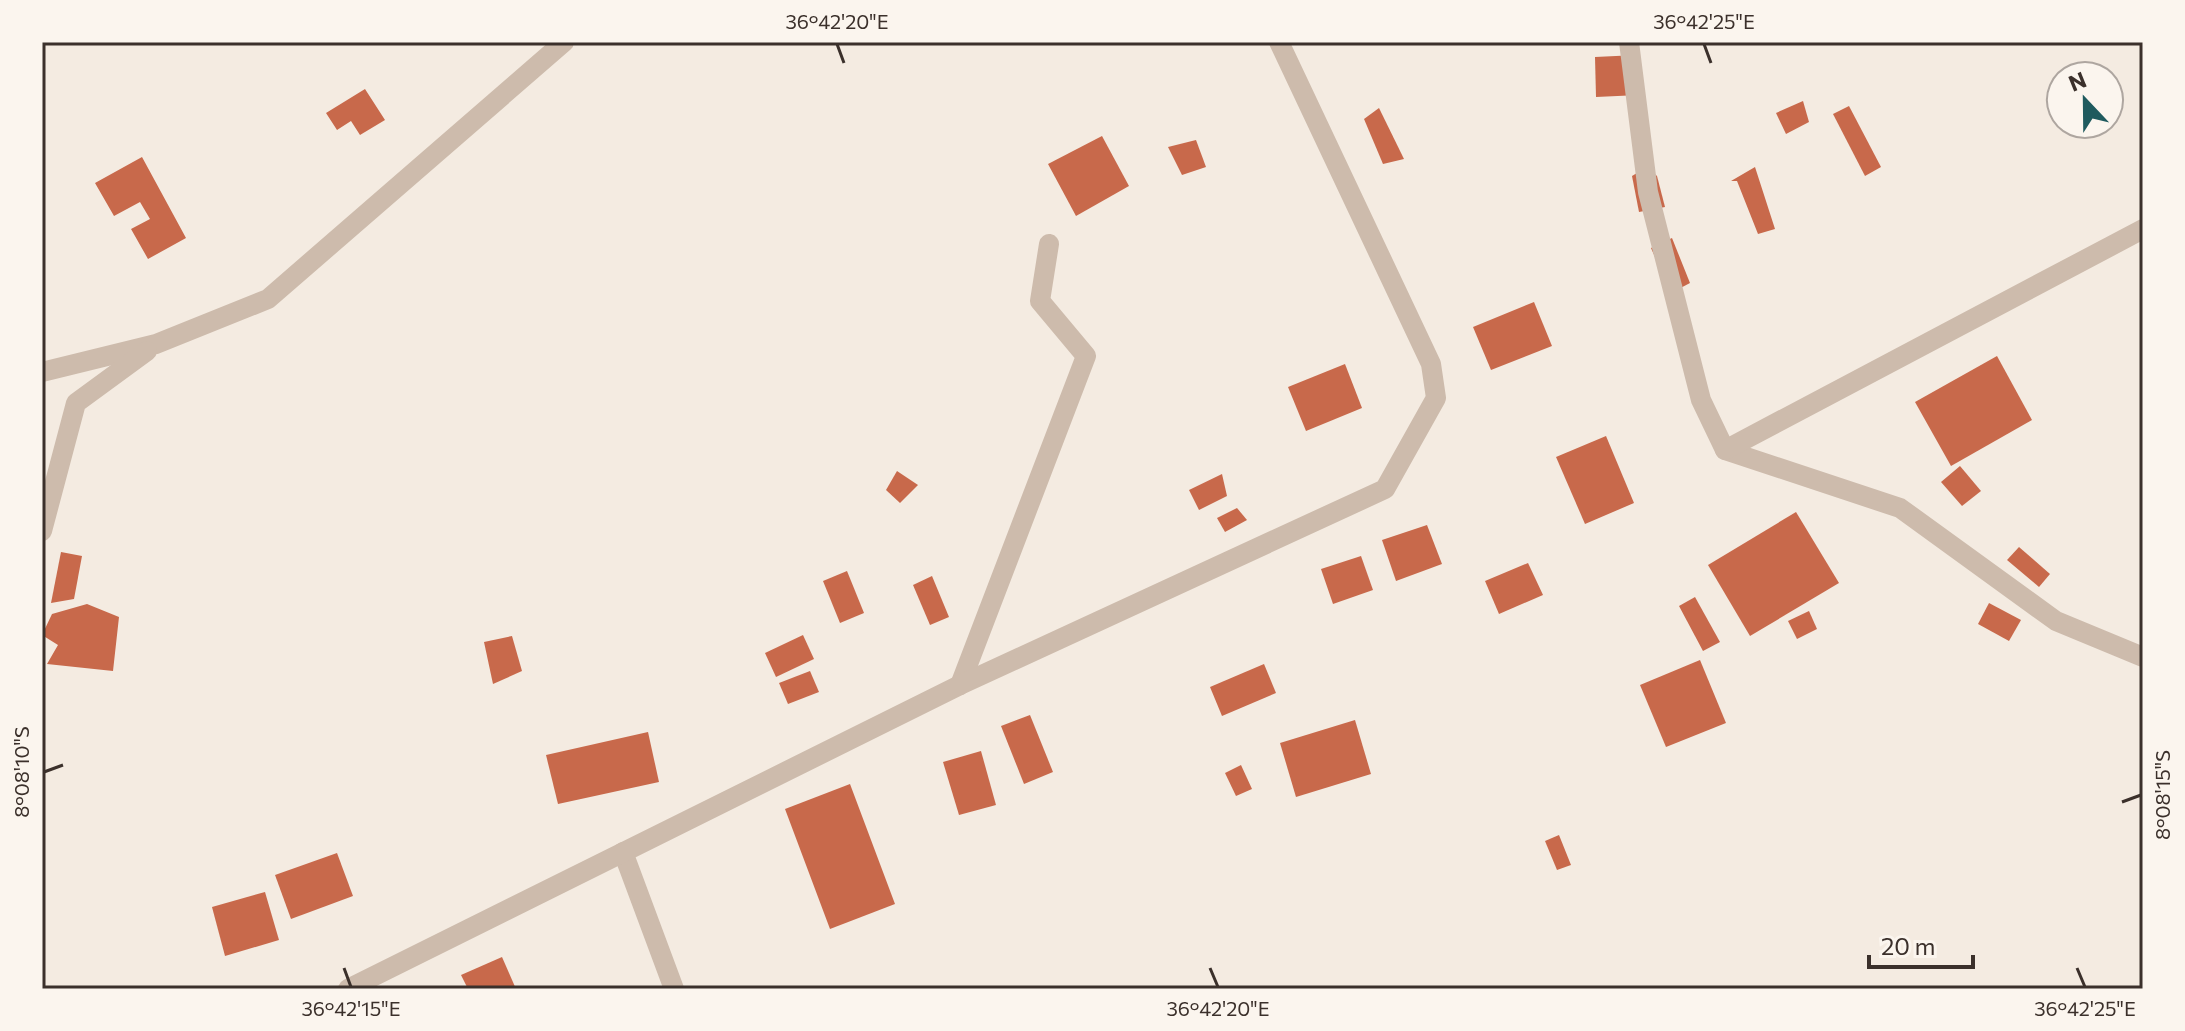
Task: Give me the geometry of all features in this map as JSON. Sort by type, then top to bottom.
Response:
[{"type":"street","points":[[42,372],[156,344],[268,299],[564,42]]},
{"type":"street","points":[[348,989],[960,685],[1385,489],[1436,398],[1431,364],[1279,42]]},
{"type":"street","points":[[1629,42],[1648,192],[1701,400],[1725,450],[1900,508],[2056,621],[2143,657]]},
{"type":"street","points":[[1725,450],[2143,229]]},
{"type":"street","points":[[960,685],[1086,356],[1040,301],[1049,244]]},
{"type":"street","points":[[42,531],[76,403],[156,344]]},
{"type":"street","points":[[623,852],[674,989]]},
{"type":"building","points":[[1637,55],[1639,95],[1596,97],[1595,57]]},
{"type":"building","points":[[365,89],[385,120],[360,135],[351,121],[337,130],[326,113]]},
{"type":"building","points":[[1803,101],[1809,122],[1786,134],[1776,113]]},
{"type":"building","points":[[1849,106],[1881,167],[1865,176],[1833,114]]},
{"type":"building","points":[[1379,108],[1404,159],[1383,164],[1364,119]]},
{"type":"building","points":[[1102,136],[1129,186],[1076,216],[1048,164]]},
{"type":"building","points":[[1196,140],[1206,167],[1182,175],[1168,147]]},
{"type":"building","points":[[142,157],[186,238],[148,259],[131,229],[150,219],[140,202],[114,216],[95,183]]},
{"type":"building","points":[[1647,167],[1657,176],[1665,207],[1639,212],[1632,176]]},
{"type":"building","points":[[1755,167],[1775,229],[1758,234],[1737,181],[1731,181]]},
{"type":"building","points":[[1672,238],[1690,283],[1671,293],[1651,248]]},
{"type":"building","points":[[1534,302],[1552,346],[1491,370],[1473,327]]},
{"type":"building","points":[[1997,356],[2032,420],[1951,466],[1915,402]]},
{"type":"building","points":[[1345,364],[1362,408],[1306,431],[1288,387]]},
{"type":"building","points":[[1606,436],[1634,503],[1585,524],[1556,457]]},
{"type":"building","points":[[1960,466],[1981,491],[1962,506],[1941,482]]},
{"type":"building","points":[[897,471],[918,485],[900,503],[886,490]]},
{"type":"building","points":[[1222,474],[1227,496],[1199,510],[1189,490]]},
{"type":"building","points":[[1237,508],[1247,520],[1225,532],[1217,518]]},
{"type":"building","points":[[1796,512],[1839,583],[1750,636],[1708,565]]},
{"type":"building","points":[[1427,525],[1442,564],[1396,581],[1382,540]]},
{"type":"building","points":[[2019,547],[2050,574],[2039,587],[2007,560]]},
{"type":"building","points":[[61,552],[82,556],[74,599],[51,603]]},
{"type":"building","points":[[1361,556],[1373,590],[1333,604],[1321,569]]},
{"type":"building","points":[[1528,563],[1543,595],[1499,614],[1485,581]]},
{"type":"building","points":[[847,571],[864,613],[840,623],[823,581]]},
{"type":"building","points":[[932,576],[949,617],[930,625],[913,585]]},
{"type":"building","points":[[1695,597],[1720,642],[1703,651],[1679,606]]},
{"type":"building","points":[[1989,603],[2021,620],[2009,641],[1978,624]]},
{"type":"building","points":[[87,604],[119,617],[113,671],[47,664],[58,645],[42,635],[52,614]]},
{"type":"building","points":[[1809,611],[1817,629],[1797,639],[1788,621]]},
{"type":"building","points":[[803,635],[814,659],[776,677],[765,653]]},
{"type":"building","points":[[512,636],[522,671],[493,684],[484,642]]},
{"type":"building","points":[[1700,660],[1726,723],[1666,747],[1640,685]]},
{"type":"building","points":[[1264,664],[1276,693],[1222,716],[1210,687]]},
{"type":"building","points":[[810,671],[819,692],[788,704],[779,683]]},
{"type":"building","points":[[1030,715],[1053,772],[1024,784],[1001,726]]},
{"type":"building","points":[[1355,720],[1371,774],[1296,797],[1280,743]]},
{"type":"building","points":[[648,732],[659,782],[558,804],[546,755]]},
{"type":"building","points":[[981,751],[996,805],[959,815],[943,762]]},
{"type":"building","points":[[1241,765],[1252,789],[1236,796],[1225,773]]},
{"type":"building","points":[[850,784],[895,904],[830,929],[785,809]]},
{"type":"building","points":[[1559,835],[1571,865],[1557,870],[1545,841]]},
{"type":"building","points":[[337,853],[353,896],[291,919],[275,875]]},
{"type":"building","points":[[265,892],[279,940],[225,956],[212,907]]},
{"type":"building","points":[[502,957],[516,989],[468,989],[461,975]]}]
